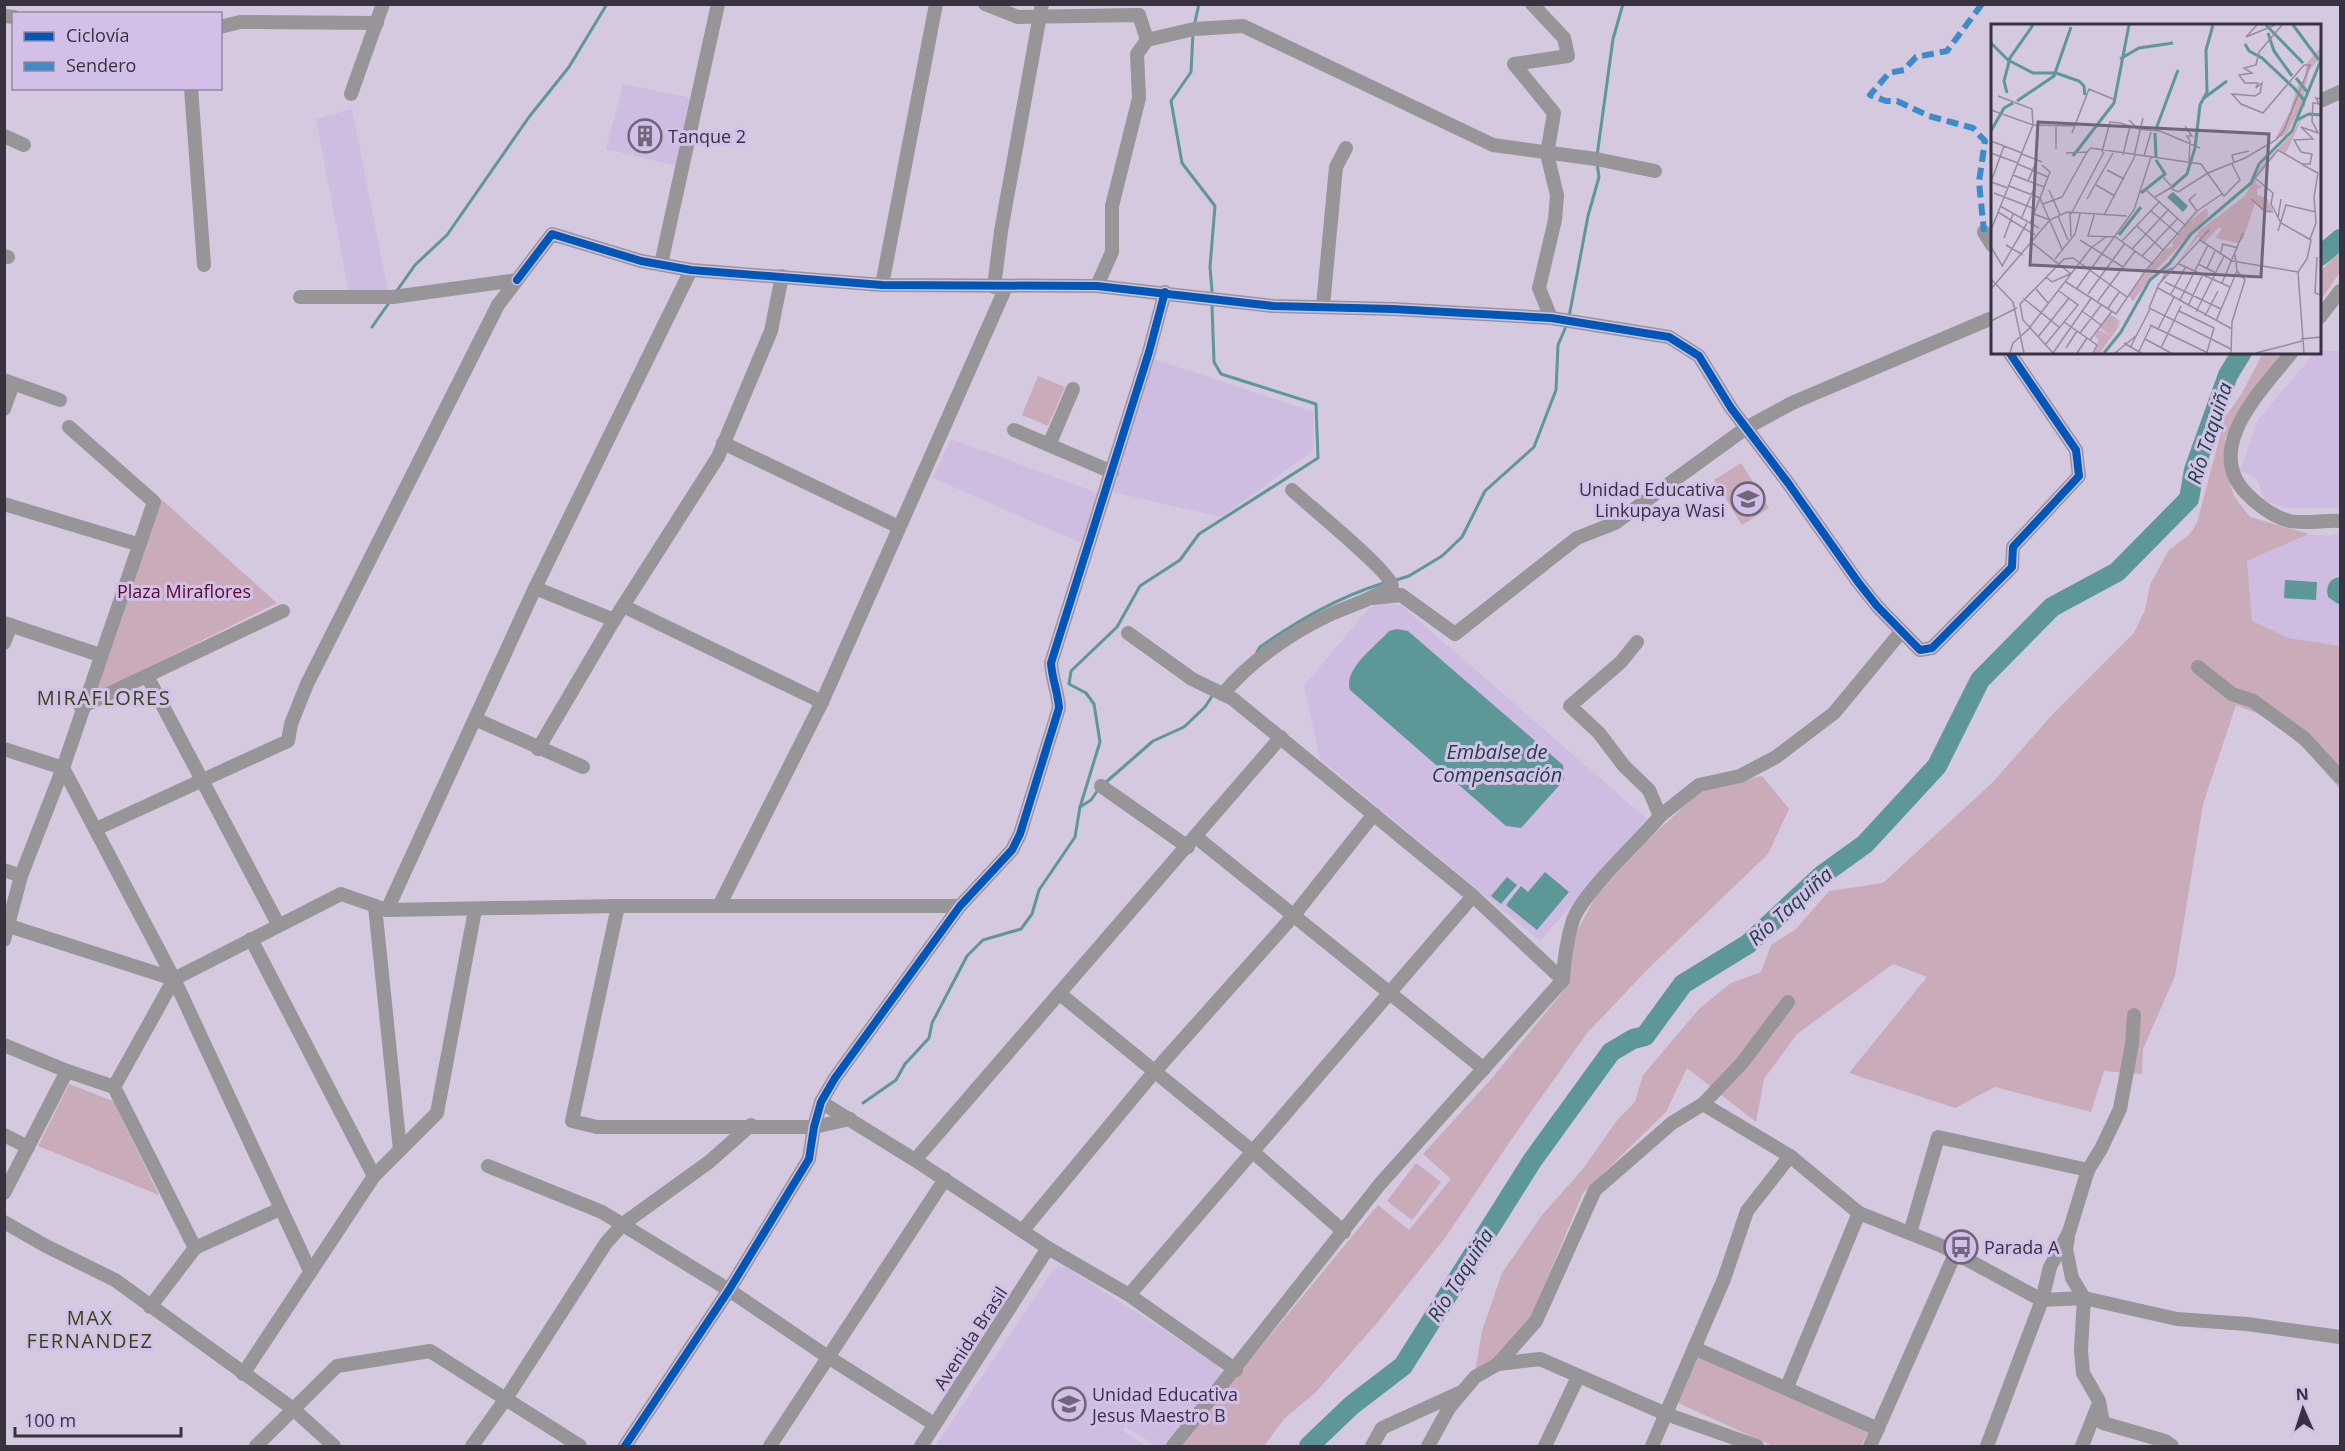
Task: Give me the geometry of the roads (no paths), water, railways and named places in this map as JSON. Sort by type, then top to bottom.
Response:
[{"type":"street","points":[[351,94],[383,4]]},
{"type":"street","points":[[661,264],[718,4]]},
{"type":"street","points":[[882,285],[936,4]]},
{"type":"street","points":[[985,4],[1018,17],[1041,10],[1139,15],[1147,40]]},
{"type":"street","points":[[1532,4],[1564,38],[1568,56],[1514,64],[1554,112],[1547,154],[1556,203],[1555,220],[1539,288],[1551,318]]},
{"type":"street","points":[[718,906],[822,702],[977,357],[1000,287],[1001,231],[1041,10]]},
{"type":"street","points":[[222,26],[240,22],[377,23]]},
{"type":"street","points":[[1097,286],[1112,252],[1113,206],[1139,98],[1137,54],[1147,40],[1194,29],[1243,26],[1494,145],[1596,159],[1655,171]]},
{"type":"street","points":[[191,90],[204,265]]},
{"type":"street","points":[[2321,100],[2340,92]]},
{"type":"street","points":[[4,136],[24,145]]},
{"type":"street","points":[[1323,306],[1336,166],[1346,148]]},
{"type":"street","points":[[1991,232],[1984,232],[1991,243]]},
{"type":"street","points":[[96,829],[288,741],[291,724],[312,674],[498,305],[552,234],[641,261],[691,270],[882,285],[1097,286],[1273,306],[1323,306],[1551,318],[1669,337],[1699,356],[1746,428],[1858,582],[1900,632],[1920,650],[1932,648],[2012,567],[2013,547],[2079,476],[2076,450],[2010,354]]},
{"type":"street","points":[[400,1150],[381,908],[475,719],[535,588],[691,270]]},
{"type":"street","points":[[538,749],[614,620],[718,457],[771,331],[782,276]]},
{"type":"street","points":[[300,297],[393,297],[517,280]]},
{"type":"street","points":[[2321,315],[2340,291]]},
{"type":"street","points":[[624,1446],[729,1290],[809,1159],[813,1127],[821,1102],[850,1056],[960,906],[1001,864],[1020,834],[1059,708],[1059,694],[1052,676],[1051,663],[1112,472],[1165,292]]},
{"type":"street","points":[[1373,598],[1401,595],[1455,634],[1577,538],[1615,523],[1746,428],[1792,403],[1991,322]]},
{"type":"street","points":[[2290,354],[2248,408],[2230,447],[2232,469],[2243,490],[2269,513],[2290,521],[2340,521]]},
{"type":"street","points":[[4,409],[9,382],[60,400]]},
{"type":"street","points":[[1049,445],[1073,389]]},
{"type":"street","points":[[4,940],[21,876],[63,768],[81,707],[137,544],[154,502],[69,427]]},
{"type":"street","points":[[1014,430],[1112,472]]},
{"type":"street","points":[[723,443],[899,527]]},
{"type":"street","points":[[1223,694],[1236,679],[1288,638],[1330,615],[1373,598],[1392,586],[1388,575],[1292,490]]},
{"type":"street","points":[[4,504],[137,544]]},
{"type":"street","points":[[535,588],[614,620]]},
{"type":"street","points":[[623,606],[822,702]]},
{"type":"street","points":[[81,707],[283,611]]},
{"type":"street","points":[[4,644],[8,624],[100,656]]},
{"type":"street","points":[[1173,1446],[1236,1370],[1380,1184],[1563,980],[1563,963],[1574,919],[1584,900],[1660,816],[1699,785],[1740,776],[1776,757],[1834,713],[1900,632]]},
{"type":"street","points":[[1128,633],[1192,679],[1233,699],[1281,737],[1473,896],[1563,980]]},
{"type":"street","points":[[1637,642],[1621,662],[1570,706],[1599,733],[1624,766],[1649,790],[1660,816]]},
{"type":"street","points":[[2198,667],[2232,694],[2253,701],[2304,738],[2340,777]]},
{"type":"street","points":[[147,676],[278,924]]},
{"type":"street","points":[[475,719],[538,749],[583,767]]},
{"type":"street","points":[[915,1160],[1281,737]]},
{"type":"street","points":[[4,749],[63,768],[174,979],[310,1271]]},
{"type":"street","points":[[1101,786],[1192,842],[1294,915],[1484,1069]]},
{"type":"street","points":[[1023,1230],[1155,1071],[1294,915],[1374,814]]},
{"type":"street","points":[[4,870],[21,876]]},
{"type":"street","points":[[114,1088],[174,979],[278,924],[342,894],[381,908],[475,910],[618,906],[960,906]]},
{"type":"street","points":[[1129,1295],[1388,991],[1473,896]]},
{"type":"street","points":[[618,906],[572,1121],[597,1127],[751,1125],[813,1127],[850,1119]]},
{"type":"street","points":[[243,1374],[374,1176],[438,1113],[475,910]]},
{"type":"street","points":[[9,926],[174,979]]},
{"type":"street","points":[[251,939],[374,1176]]},
{"type":"street","points":[[1060,994],[1252,1151],[1344,1232]]},
{"type":"street","points":[[1428,1446],[1449,1408],[1475,1377],[1498,1364],[1536,1321],[1595,1190],[1672,1123],[1703,1104],[1742,1064],[1788,1002]]},
{"type":"street","points":[[2134,1015],[2132,1044],[2120,1109],[2088,1170],[2066,1249],[2072,1278],[2084,1298],[2081,1350],[2084,1373],[2099,1401],[2103,1423],[2165,1441],[2172,1446]]},
{"type":"street","points":[[4,1045],[114,1088],[195,1248]]},
{"type":"street","points":[[4,1193],[67,1071]]},
{"type":"street","points":[[821,1102],[945,1179],[1048,1248],[1129,1295],[1236,1370]]},
{"type":"street","points":[[1703,1104],[1790,1156],[1859,1213],[1942,1246],[2042,1300],[2084,1298],[2177,1319],[2247,1323],[2340,1337]]},
{"type":"street","points":[[472,1446],[507,1397],[606,1243],[624,1224],[709,1162],[751,1125]]},
{"type":"street","points":[[4,1135],[28,1147]]},
{"type":"street","points":[[1910,1233],[1938,1137],[2088,1170]]},
{"type":"street","points":[[1652,1446],[1724,1279],[1747,1211],[1790,1156]]},
{"type":"street","points":[[488,1166],[602,1212],[624,1224],[934,1424]]},
{"type":"street","points":[[770,1446],[945,1179]]},
{"type":"street","points":[[150,1307],[195,1248],[280,1209]]},
{"type":"street","points":[[1787,1387],[1859,1213]]},
{"type":"street","points":[[4,1222],[46,1246],[115,1280],[292,1408],[334,1446]]},
{"type":"street","points":[[1987,1446],[2042,1300],[2050,1267],[2069,1232]]},
{"type":"street","name":"Avenida Brasil","points":[[921,1446],[1048,1248]]},
{"type":"street","points":[[1870,1446],[1955,1254]]},
{"type":"street","points":[[1694,1348],[1878,1429]]},
{"type":"street","points":[[256,1446],[337,1366],[430,1351],[507,1397],[580,1446]]},
{"type":"street","points":[[1498,1364],[1540,1359],[1666,1414],[1756,1446]]},
{"type":"street","points":[[1545,1446],[1578,1377]]},
{"type":"street","points":[[1372,1446],[1382,1428],[1464,1391]]},
{"type":"street","points":[[2082,1446],[2099,1401]]},
{"type":"water","points":[[2340,577],[2340,604],[2338,604],[2328,597],[2327,589],[2331,581]]},
{"type":"water","points":[[2285,580],[2317,582],[2316,600],[2284,598]]},
{"type":"water","name":"Embalse de Compensación","points":[[1397,629],[1408,631],[1563,765],[1564,780],[1521,828],[1506,826],[1350,690],[1351,674],[1356,666],[1389,631]]},
{"type":"water","points":[[1545,872],[1569,892],[1537,930],[1506,905],[1521,886],[1528,892]]},
{"type":"water","points":[[1507,877],[1517,885],[1501,904],[1491,896]]},
{"type":"waterway","points":[[396,292],[415,265],[447,235],[529,117],[569,67],[607,4]]},
{"type":"waterway","points":[[1194,26],[1199,4]]},
{"type":"waterway","points":[[1597,156],[1613,39],[1623,4]]},
{"type":"waterway","points":[[1193,33],[1191,72],[1171,101],[1182,163],[1215,206],[1210,267],[1212,291]]},
{"type":"waterway","points":[[1569,317],[1588,216],[1599,177],[1597,163]]},
{"type":"waterway","name":"Río Taquiña","points":[[2321,255],[2340,239]]},
{"type":"waterway","points":[[372,327],[391,300]]},
{"type":"waterway","points":[[1080,807],[1100,742],[1094,704],[1086,693],[1069,684],[1071,671],[1117,627],[1140,586],[1180,560],[1199,534],[1318,458],[1316,404],[1221,374],[1214,362],[1212,306]]},
{"type":"waterway","points":[[1393,581],[1409,576],[1442,556],[1462,537],[1485,491],[1534,447],[1556,390],[1558,345],[1567,324]]},
{"type":"waterway","name":"Río Taquiña","points":[[1309,1446],[1352,1405],[1403,1366],[1532,1161],[1611,1052],[1633,1039],[1645,1036],[1683,984],[1748,944],[1822,875],[1865,844],[1937,766],[1980,680],[2052,607],[2117,572],[2189,499],[2194,470],[2228,375],[2241,354]]},
{"type":"waterway","points":[[1257,652],[1260,647],[1319,610],[1384,583]]},
{"type":"waterway","points":[[1105,783],[1153,741],[1184,727],[1205,707],[1214,693]]},
{"type":"waterway","points":[[863,1103],[896,1080],[905,1064],[929,1038],[932,1023],[967,956],[983,940],[1021,929],[1032,914],[1039,890],[1075,837],[1080,807],[1091,800],[1098,790]]},
{"type":"place","name":"Tanque 2","points":[[645,136]]},
{"type":"place","name":"Unidad Educativa Linkupaya Wasi","points":[[1748,499]]},
{"type":"place","name":"Parada A","points":[[1961,1247]]},
{"type":"place","name":"Unidad Educativa Jesus Maestro B","points":[[1069,1404]]},
{"type":"district","name":"MIRAFLORES","points":[[104,697]]},
{"type":"district","name":"MAX FERNANDEZ","points":[[90,1328]]},
{"type":"park label","name":"Plaza Miraflores","points":[[184,591]]}]
